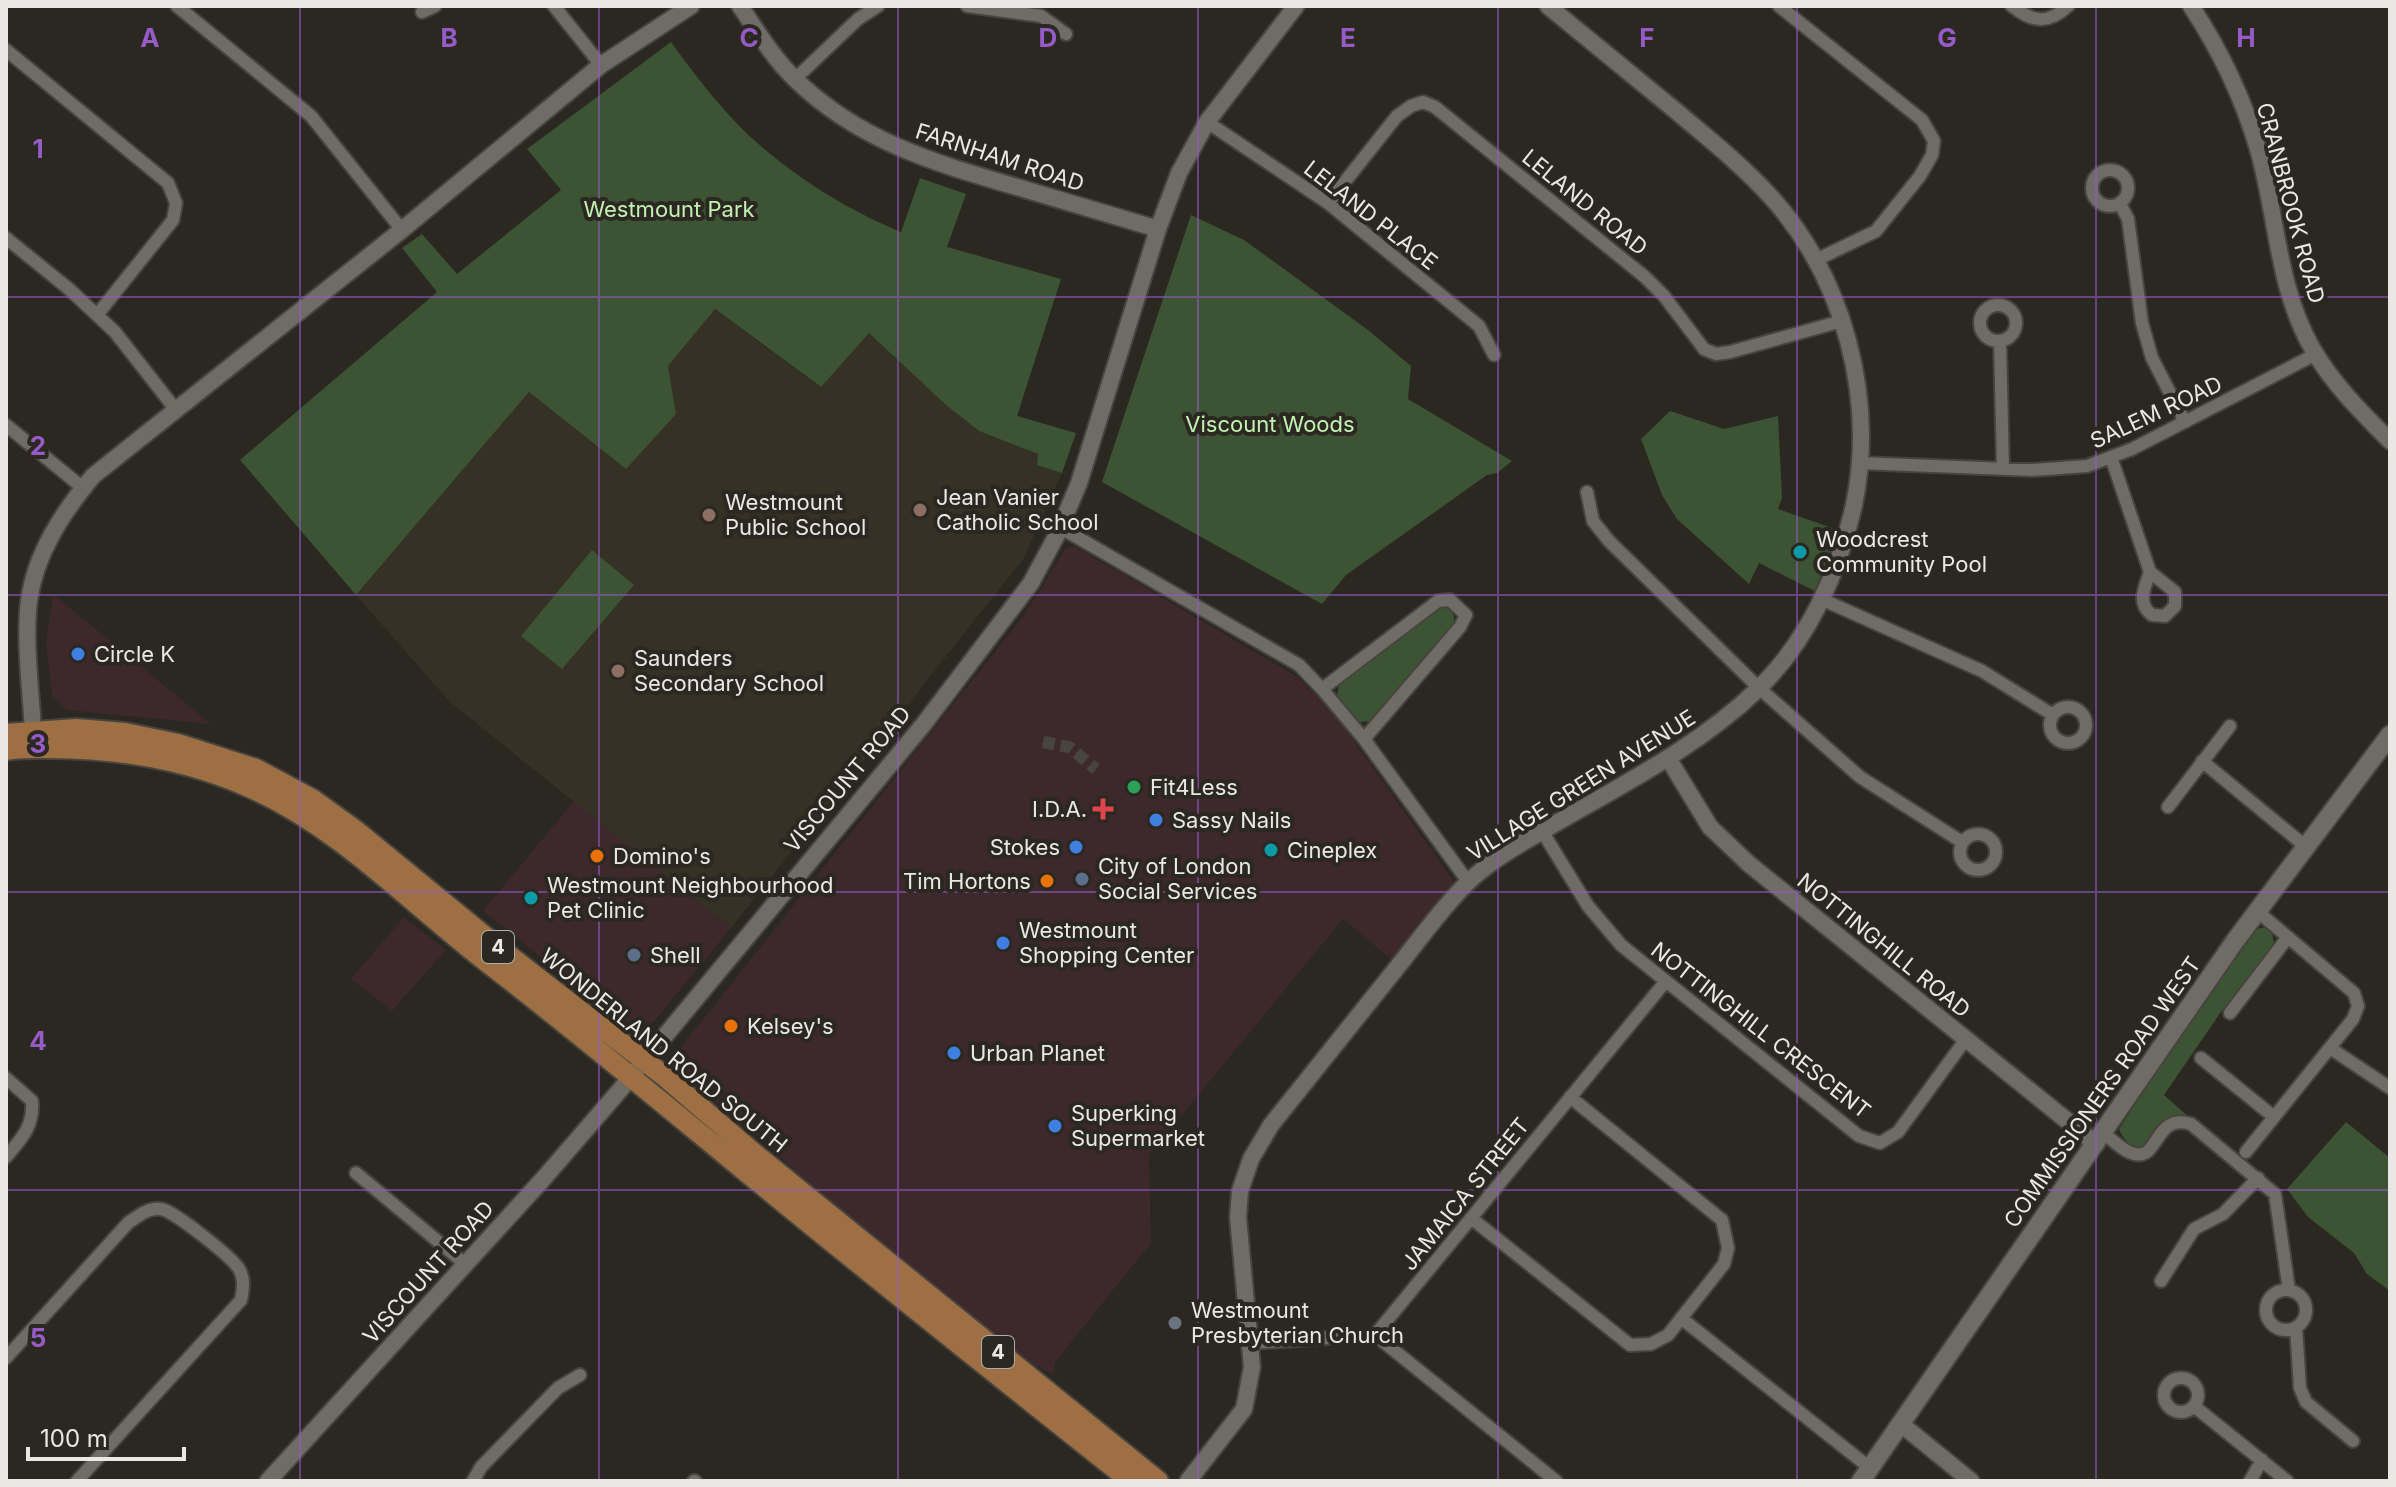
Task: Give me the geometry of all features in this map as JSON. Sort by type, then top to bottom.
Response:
[{"type":"main road","name":"WONDERLAND ROAD SOUTH","points":[[6,734],[76,729],[125,733],[178,744],[256,769],[312,799],[355,830],[638,1068],[913,1307],[1131,1481]]},
{"type":"main road","name":"COMMISSIONERS ROAD WEST","points":[[1865,1474],[2257,911],[2390,735]]},
{"type":"main road","name":"WONDERLAND ROAD SOUTH","points":[[6,750],[76,748],[122,752],[174,762],[249,787],[302,815],[345,844],[449,932],[756,1155],[1158,1481]]},
{"type":"street","points":[[177,6],[311,116],[402,230]]},
{"type":"street","points":[[422,12],[435,6]]},
{"type":"street","points":[[554,6],[601,65]]},
{"type":"street","points":[[33,731],[29,602],[42,554],[70,503],[93,476],[402,230],[601,65],[691,6]]},
{"type":"street","name":"FARNHAM ROAD","points":[[740,6],[763,41],[795,79],[826,105],[873,135],[922,159],[1158,229]]},
{"type":"street","points":[[795,79],[858,19],[878,6]]},
{"type":"street","points":[[967,6],[1041,16],[1066,34]]},
{"type":"street","name":"VILLAGE GREEN AVENUE","points":[[1188,1481],[1244,1409],[1252,1367],[1238,1217],[1240,1191],[1251,1159],[1271,1125],[1429,927],[1480,871],[1712,729],[1781,666],[1806,630],[1847,537],[1858,483],[1860,429],[1856,376],[1842,321],[1818,259],[1774,199],[1742,166],[1548,6]]},
{"type":"street","points":[[1779,6],[1922,120],[1934,141],[1932,155],[1920,176],[1876,231],[1818,259]]},
{"type":"street","points":[[2012,6],[2027,18],[2044,21],[2068,6]]},
{"type":"street","name":"CRANBROOK ROAD","points":[[2191,6],[2234,82],[2258,149],[2288,289],[2316,354],[2348,398],[2390,441]]},
{"type":"street","name":"VISCOUNT ROAD","points":[[268,1481],[638,1068],[923,725],[1031,583],[1061,528],[1079,483],[1158,229],[1179,173],[1207,122],[1290,8]]},
{"type":"street","points":[[6,50],[168,183],[176,203],[173,220],[97,315]]},
{"type":"street","name":"LELAND ROAD","points":[[1328,203],[1397,116],[1423,102],[1435,107],[1645,277],[1664,296],[1704,349],[1716,354],[1730,352],[1842,321]]},
{"type":"street","name":"LELAND PLACE","points":[[1207,122],[1328,203],[1479,326],[1494,355]]},
{"type":"street","points":[[2120,204],[2128,219],[2142,323],[2152,358],[2185,422]]},
{"type":"street","points":[[6,238],[115,332],[176,410]]},
{"type":"street","points":[[2000,341],[2003,469]]},
{"type":"street","name":"SALEM ROAD","points":[[1859,463],[2033,470],[2087,466],[2185,422],[2316,354]]},
{"type":"street","points":[[6,425],[83,488]]},
{"type":"street","points":[[2111,457],[2150,572]]},
{"type":"street","points":[[1587,492],[1593,521],[1609,541],[1759,688],[1860,777],[1962,842]]},
{"type":"street","points":[[1061,528],[1299,665],[1364,739],[1469,883]]},
{"type":"street","points":[[1821,599],[1982,671],[2053,715]]},
{"type":"street","points":[[1322,689],[1438,601],[1450,600],[1466,615],[1460,627],[1364,739]]},
{"type":"street","points":[[2168,807],[2230,726]]},
{"type":"street","name":"NOTTINGHILL ROAD","points":[[1668,758],[1710,827],[1749,864],[1966,1039],[2100,1138]]},
{"type":"street","points":[[2202,761],[2305,846]]},
{"type":"street","name":"NOTTINGHILL CRESCENT","points":[[1542,831],[1588,906],[1621,945],[1859,1136],[1880,1143],[1898,1132],[1966,1039]]},
{"type":"street","points":[[2246,1152],[2353,1019],[2358,1006],[2354,993],[2257,911]]},
{"type":"street","points":[[2230,1013],[2288,937]]},
{"type":"street","name":"JAMAICA STREET","points":[[1375,1335],[1666,981]]},
{"type":"street","points":[[2330,1048],[2390,1088]]},
{"type":"street","points":[[2201,1058],[2274,1117]]},
{"type":"street","points":[[6,1078],[32,1101],[34,1116],[28,1132],[6,1157]]},
{"type":"street","points":[[1471,1218],[1630,1345],[1651,1344],[1668,1335],[1724,1264],[1728,1248],[1722,1220],[1570,1097]]},
{"type":"street","points":[[2100,1138],[2142,1155],[2168,1124],[2179,1120],[2191,1124],[2275,1194],[2289,1290]]},
{"type":"street","points":[[356,1173],[465,1264]]},
{"type":"street","points":[[2161,1281],[2194,1229],[2223,1214],[2258,1178]]},
{"type":"street","points":[[6,1358],[128,1223],[145,1211],[160,1208],[176,1214],[239,1268],[244,1284],[241,1300],[77,1481]]},
{"type":"street","points":[[2282,1290],[2300,1295],[2306,1306],[2304,1318],[2296,1327],[2282,1330],[2270,1323],[2265,1310],[2270,1297],[2282,1290]]},
{"type":"street","points":[[1681,1318],[1865,1474]]},
{"type":"street","points":[[2296,1327],[2300,1388],[2306,1402],[2353,1441]]},
{"type":"street","points":[[1249,1343],[1375,1335],[1556,1481]]},
{"type":"street","points":[[473,1481],[481,1467],[558,1388],[580,1375]]},
{"type":"street","points":[[2194,1406],[2287,1481]]},
{"type":"street","points":[[1901,1424],[1971,1481]]},
{"type":"street","points":[[2250,1481],[2262,1460]]},
{"type":"shaded area","points":[[714,309],[820,387],[869,332],[946,405],[979,431],[1038,454],[1037,465],[1062,473],[1024,558],[731,928],[450,702],[356,595],[529,392],[626,469],[668,366]]},
{"type":"shaded area","points":[[1074,546],[1296,676],[1346,730],[1455,883],[1392,960],[1343,919],[1149,1155],[1151,1243],[1055,1362],[1053,1375],[1015,1354],[866,1229],[836,1210],[764,1141],[675,1071],[673,1057],[1025,614],[1065,549]]},
{"type":"shaded area","points":[[53,594],[211,724],[67,710],[52,695],[46,643]]},
{"type":"shaded area","points":[[574,801],[731,928],[641,1037],[483,911]]},
{"type":"shaded area","points":[[404,917],[446,950],[392,1011],[351,979]]},
{"type":"green space","name":"Westmount Park","points":[[671,42],[746,133],[786,167],[832,197],[901,232],[920,178],[966,194],[947,247],[1061,279],[1017,416],[1076,433],[1062,473],[1037,465],[1038,454],[979,431],[946,405],[869,333],[821,387],[715,309],[668,366],[676,414],[626,469],[529,392],[356,595],[240,460],[437,292],[402,248],[422,234],[457,274],[561,190],[527,149]]},
{"type":"green space","name":"Viscount Woods","points":[[1191,215],[1244,240],[1368,330],[1411,366],[1408,399],[1512,461],[1497,473],[1487,475],[1346,575],[1322,604],[1102,482]]},
{"type":"green space","points":[[1670,411],[1724,429],[1778,416],[1782,498],[1778,509],[1838,530],[1815,591],[1759,563],[1749,584],[1677,519],[1662,495],[1641,439]]},
{"type":"green space","points":[[592,550],[634,585],[562,669],[521,636]]},
{"type":"green space","points":[[1449,608],[1454,618],[1447,634],[1374,721],[1359,722],[1337,696],[1339,683],[1431,611]]},
{"type":"green space","points":[[2266,927],[2272,933],[2274,944],[2226,1010],[2223,1009],[2164,1095],[2190,1118],[2180,1116],[2166,1119],[2142,1149],[2131,1145],[2119,1129],[2256,929]]},
{"type":"green space","points":[[2346,1122],[2390,1158],[2390,1291],[2367,1274],[2354,1253],[2308,1217],[2287,1189]]},
{"type":"tunnel","points":[[1043,742],[1069,747],[1096,769]]},
{"type":"place","name":"Jean Vanier Catholic School","points":[[920,510]]},
{"type":"place","name":"Westmount Public School","points":[[709,515]]},
{"type":"place","name":"Woodcrest Community Pool","points":[[1800,552]]},
{"type":"place","name":"Circle K","points":[[78,654]]},
{"type":"place","name":"Saunders Secondary School","points":[[618,671]]},
{"type":"place","name":"Fit4Less","points":[[1134,787]]},
{"type":"place","name":"I.D.A.","points":[[1103,809]]},
{"type":"place","name":"Sassy Nails","points":[[1156,820]]},
{"type":"place","name":"Stokes","points":[[1076,847]]},
{"type":"place","name":"Cineplex","points":[[1271,850]]},
{"type":"place","name":"Domino's","points":[[597,856]]},
{"type":"place","name":"City of London Social Services","points":[[1082,879]]},
{"type":"place","name":"Tim Hortons","points":[[1047,881]]},
{"type":"place","name":"Westmount Neighbourhood Pet Clinic","points":[[531,898]]},
{"type":"place","name":"Westmount Shopping Center","points":[[1003,943]]},
{"type":"place","name":"Shell","points":[[634,955]]},
{"type":"place","name":"Kelsey's","points":[[731,1026]]},
{"type":"place","name":"Urban Planet","points":[[954,1053]]},
{"type":"place","name":"Superking Supermarket","points":[[1055,1126]]},
{"type":"place","name":"Westmount Presbyterian Church","points":[[1175,1323]]}]
